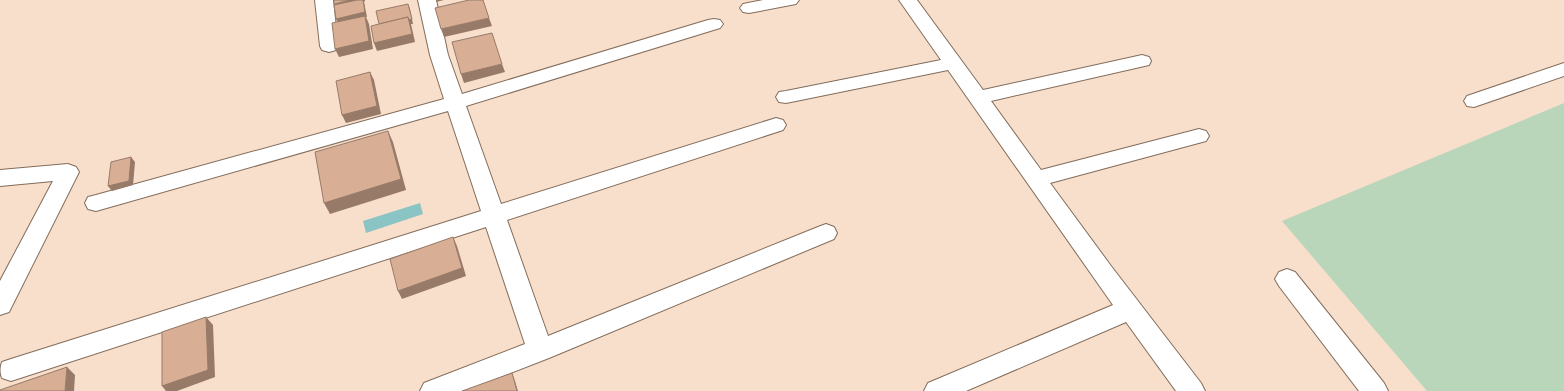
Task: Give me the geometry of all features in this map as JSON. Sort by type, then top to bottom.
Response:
[{"type":"street","points":[[324,0],[328,46]]},
{"type":"street","points":[[427,0],[437,47],[455,103],[540,350]]},
{"type":"street","points":[[749,8],[790,0]]},
{"type":"street","points":[[908,0],[1130,309],[1192,391]]},
{"type":"street","points":[[96,203],[455,103],[714,24]]},
{"type":"street","points":[[978,98],[1142,61]]},
{"type":"street","points":[[786,97],[953,64]]},
{"type":"street","points":[[1474,101],[1564,69]]},
{"type":"street","points":[[11,370],[776,125]]},
{"type":"street","points":[[1036,179],[1199,136]]},
{"type":"street","points":[[0,178],[68,172],[0,305]]},
{"type":"street","points":[[433,391],[540,350],[826,233]]},
{"type":"street","points":[[1287,279],[1375,391]]},
{"type":"street","points":[[937,391],[1130,309]]},
{"type":"green space","points":[[1564,103],[1564,391],[1427,391],[1282,221]]},
{"type":"water","points":[[420,203],[423,214],[366,233],[363,221]]},
{"type":"building","points":[[334,0],[350,0],[334,4]]},
{"type":"building","points":[[363,0],[365,12],[336,19],[334,5]]},
{"type":"building","points":[[469,0],[483,0],[489,18],[441,29],[435,8]]},
{"type":"building","points":[[408,4],[412,19],[409,20],[408,17],[379,24],[376,11]]},
{"type":"building","points":[[365,16],[369,41],[335,49],[332,23]]},
{"type":"building","points":[[408,17],[412,34],[374,43],[371,26]]},
{"type":"building","points":[[492,33],[502,64],[461,74],[452,42]]},
{"type":"building","points":[[370,72],[377,106],[342,115],[336,81]]},
{"type":"building","points":[[388,131],[401,179],[324,203],[315,152]]},
{"type":"building","points":[[131,157],[129,181],[108,186],[111,162]]},
{"type":"building","points":[[453,237],[462,268],[398,291],[390,259]]},
{"type":"building","points":[[206,317],[208,370],[162,386],[162,332]]},
{"type":"building","points":[[67,367],[65,391],[0,391],[0,390]]},
{"type":"building","points":[[512,373],[517,391],[462,391]]}]
